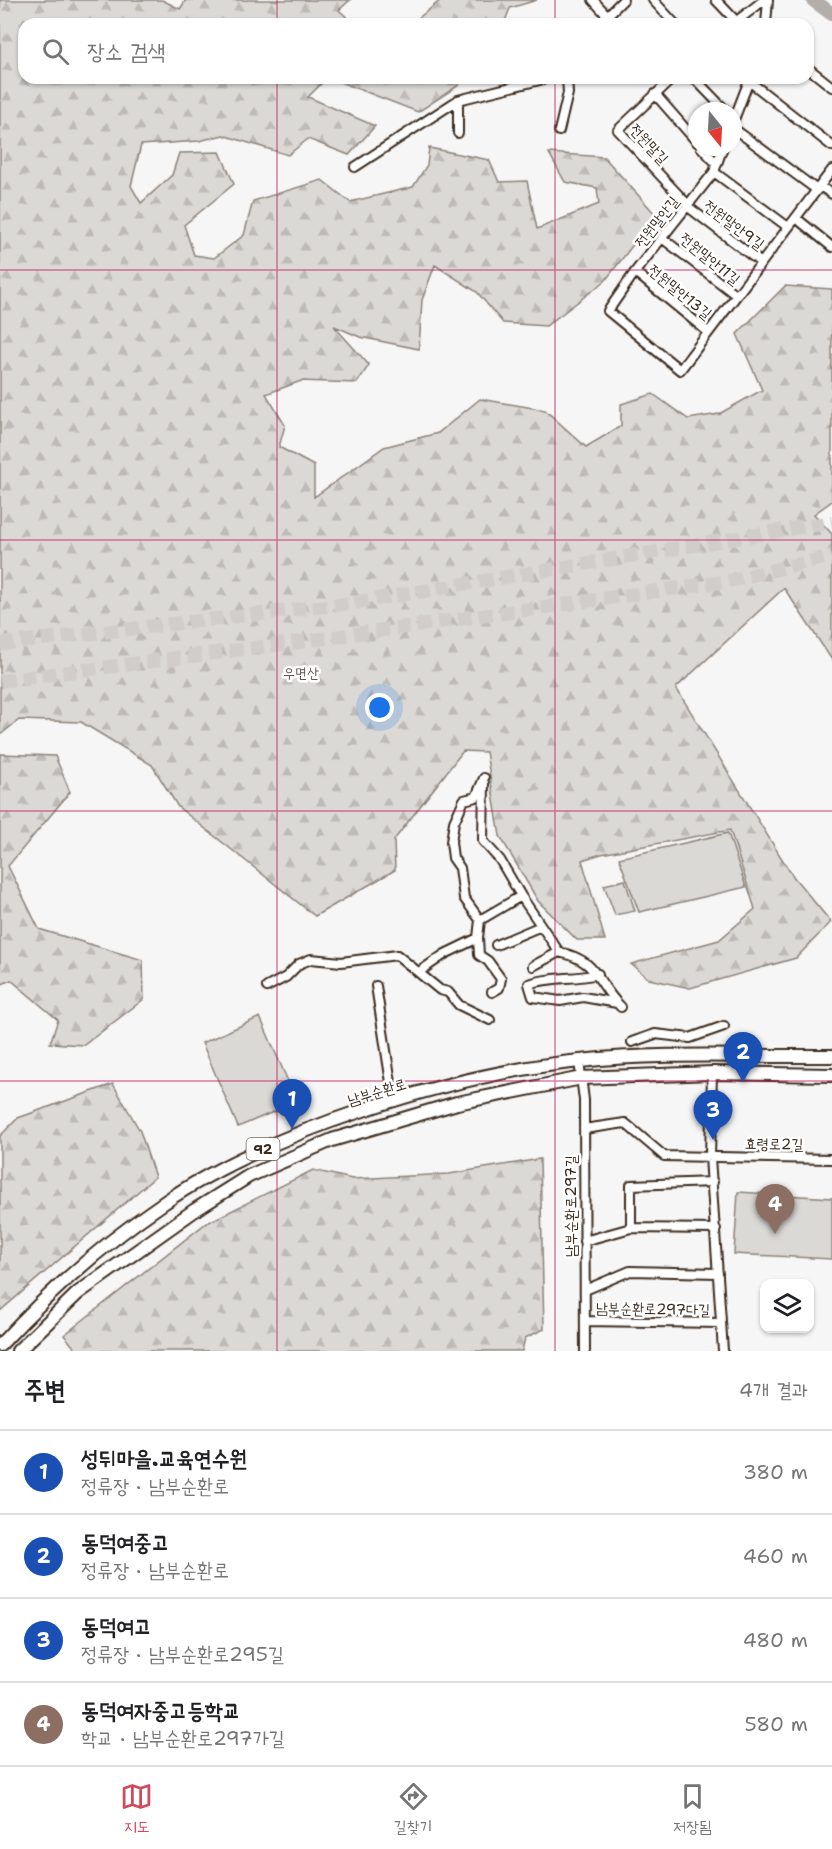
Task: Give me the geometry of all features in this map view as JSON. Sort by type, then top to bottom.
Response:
[{"type":"main road","name":"남부순환로","points":[[0,1345],[64,1281],[163,1203],[203,1179],[266,1148],[336,1121],[460,1083],[579,1060],[832,1056]]},
{"type":"main road","name":"92","points":[[18,1351],[33,1333],[78,1293],[195,1210],[249,1176],[332,1140],[457,1102],[582,1078],[712,1072],[832,1075]]},
{"type":"street","points":[[593,0],[610,18]]},
{"type":"street","points":[[604,18],[623,0]]},
{"type":"street","points":[[653,0],[670,18]]},
{"type":"street","points":[[716,0],[730,18]]},
{"type":"street","points":[[741,18],[766,0]]},
{"type":"street","points":[[766,0],[766,18]]},
{"type":"street","points":[[814,73],[832,87]]},
{"type":"street","points":[[355,167],[458,100],[523,84]]},
{"type":"street","points":[[559,131],[568,93],[567,84]]},
{"type":"street","name":"전원말길","points":[[664,84],[618,130],[687,206]]},
{"type":"street","points":[[700,84],[717,102]]},
{"type":"street","points":[[740,102],[747,84]]},
{"type":"street","points":[[755,84],[832,146]]},
{"type":"street","points":[[655,94],[688,132]]},
{"type":"street","points":[[458,100],[458,133]]},
{"type":"street","points":[[742,129],[819,188],[832,194]]},
{"type":"street","points":[[707,156],[715,168],[788,227]]},
{"type":"street","name":"전원말안길","points":[[608,311],[715,168],[720,156]]},
{"type":"street","points":[[760,262],[832,170]]},
{"type":"street","name":"전원말안9길","points":[[687,206],[760,262],[736,295]]},
{"type":"street","points":[[796,218],[832,247]]},
{"type":"street","name":"전원말안11길","points":[[608,311],[680,370],[736,295],[662,238]]},
{"type":"street","name":"전원말안13길","points":[[635,272],[708,332]]},
{"type":"street","points":[[492,992],[499,988],[501,979],[488,961],[479,955],[480,920],[464,898],[460,868],[453,858],[451,842],[454,822],[464,800],[476,797],[484,778],[483,841],[500,860],[559,952]]},
{"type":"street","points":[[480,920],[521,896]]},
{"type":"street","points":[[496,945],[541,926]]},
{"type":"street","points":[[419,972],[445,954],[478,938]]},
{"type":"street","points":[[533,966],[559,952],[580,957],[598,974],[619,1005],[583,997],[560,1001],[533,997],[529,984],[547,978],[578,979],[598,974]]},
{"type":"street","points":[[267,987],[286,977],[299,964],[311,958],[341,962],[397,955],[440,990],[448,992],[459,1005],[490,1020]]},
{"type":"street","points":[[376,986],[394,1102]]},
{"type":"street","points":[[632,1042],[655,1034],[690,1038],[724,1026]]},
{"type":"street","name":"남부순환로297길","points":[[579,1060],[584,1129],[585,1351]]},
{"type":"street","points":[[712,1072],[710,1157],[723,1351]]},
{"type":"street","name":"효령로2길","points":[[584,1129],[625,1123],[664,1156],[832,1159]]},
{"type":"street","points":[[631,1228],[631,1185],[713,1182]]},
{"type":"street","points":[[584,1241],[631,1228],[716,1229]]},
{"type":"street","points":[[585,1290],[630,1271],[718,1273]]},
{"type":"street","name":"남부순환로297다길","points":[[585,1321],[721,1323]]},
{"type":"green space","name":"우면산","points":[[0,0],[162,0],[180,9],[186,0],[350,0],[339,10],[348,18],[18,18],[18,84],[321,84],[308,97],[375,126],[349,155],[308,139],[288,155],[223,135],[199,141],[141,145],[131,186],[141,203],[172,175],[179,153],[220,152],[234,184],[184,225],[194,255],[214,258],[244,235],[253,201],[322,180],[350,202],[413,187],[427,165],[429,148],[489,160],[499,182],[527,181],[537,229],[599,204],[597,188],[565,182],[549,153],[604,157],[656,215],[605,281],[546,326],[503,323],[477,292],[435,265],[422,300],[419,349],[360,337],[334,326],[369,365],[357,383],[301,381],[266,394],[285,425],[279,447],[314,466],[314,497],[384,447],[438,433],[480,399],[545,410],[586,447],[621,426],[621,404],[653,394],[688,419],[719,414],[762,390],[737,334],[785,286],[832,289],[832,501],[814,514],[832,534],[832,660],[784,588],[676,688],[792,875],[831,922],[796,958],[690,988],[649,979],[631,964],[719,940],[755,909],[730,830],[601,854],[582,860],[605,940],[577,940],[538,901],[500,836],[486,752],[463,751],[394,840],[395,870],[315,916],[178,807],[152,765],[81,722],[19,720],[0,735]]},
{"type":"green space","points":[[441,0],[537,0],[510,8],[506,18],[418,18]]},
{"type":"green space","points":[[346,84],[459,84],[418,112]]},
{"type":"green space","points":[[0,754],[55,756],[70,792],[8,866],[39,929],[143,960],[144,999],[84,1045],[50,1043],[58,1020],[11,980],[0,985]]},
{"type":"green space","points":[[728,833],[746,887],[639,912],[619,858]]},
{"type":"green space","points":[[625,880],[635,911],[615,915],[604,885]]},
{"type":"green space","points":[[260,1017],[297,1102],[238,1127],[202,1043]]},
{"type":"green space","points":[[113,1084],[140,1131],[155,1177],[0,1311],[0,1136],[18,1118]]},
{"type":"green space","points":[[540,1159],[544,1329],[525,1338],[522,1351],[77,1351],[64,1335],[205,1224],[313,1170],[352,1179],[449,1174]]},
{"type":"green space","points":[[738,1192],[832,1198],[832,1259],[734,1254]]},
{"type":"waterway","points":[[813,0],[832,14]]},
{"type":"tunnel","points":[[0,644],[353,603],[832,522]]},
{"type":"tunnel","points":[[0,681],[299,642],[728,581],[832,556]]},
{"type":"place","name":"동덕여중고","points":[[743,1082]]},
{"type":"place","name":"성뒤마을.교육연수원","points":[[292,1129]]},
{"type":"place","name":"동덕여고","points":[[713,1140]]},
{"type":"place","name":"동덕여자중고등학교","points":[[775,1234]]}]
